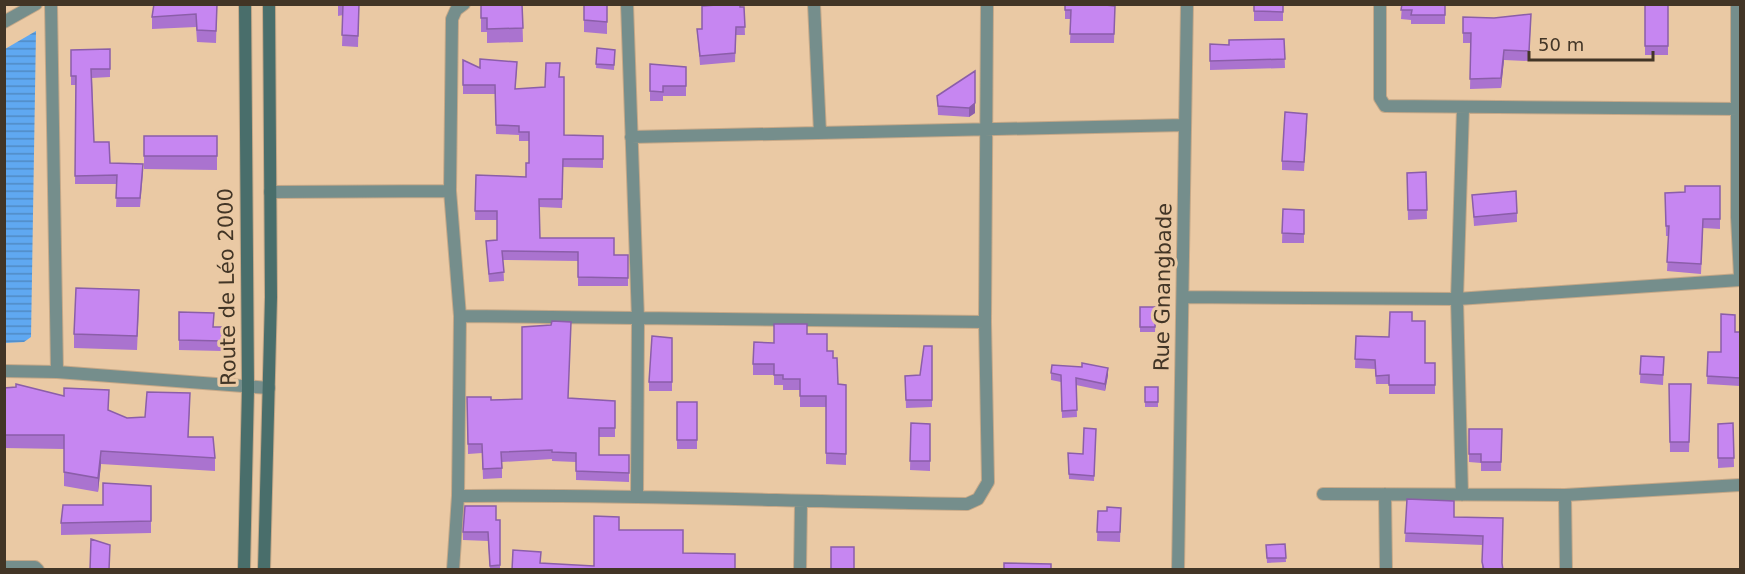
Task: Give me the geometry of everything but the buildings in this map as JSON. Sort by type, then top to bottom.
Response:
[{"type":"street","points":[[4,22],[36,4]]},
{"type":"street","points":[[51,4],[57,372]]},
{"type":"street","name":"Route de Léo 2000","points":[[244,4],[248,388],[244,570]]},
{"type":"street","name":"Route de Léo 2000","points":[[264,570],[269,388],[269,4]]},
{"type":"street","points":[[453,570],[458,496],[460,316],[450,191],[452,19],[464,4]]},
{"type":"street","points":[[627,4],[638,319],[637,497]]},
{"type":"street","points":[[814,4],[820,133]]},
{"type":"street","points":[[458,496],[637,497],[967,504],[978,498],[988,482],[985,322],[987,4]]},
{"type":"street","name":"Rue Gnangbade","points":[[1178,570],[1187,4]]},
{"type":"street","points":[[1380,4],[1381,102],[1388,107],[1739,109]]},
{"type":"street","points":[[1183,297],[1457,299],[1740,278],[1737,217],[1739,109],[1737,4]]},
{"type":"street","points":[[1462,495],[1457,299],[1463,108]]},
{"type":"street","points":[[631,137],[1185,125]]},
{"type":"street","points":[[270,192],[450,191]]},
{"type":"street","points":[[460,316],[985,322]]},
{"type":"street","points":[[4,371],[57,372],[269,388]]},
{"type":"street","points":[[1323,494],[1565,495],[1740,485]]},
{"type":"street","points":[[1385,494],[1386,570]]},
{"type":"street","points":[[1565,495],[1566,570]]},
{"type":"street","points":[[800,570],[801,502]]},
{"type":"street","points":[[4,567],[35,567],[38,570]]},
{"type":"water","points":[[36,31],[31,337],[24,342],[5,343],[5,49]]}]
